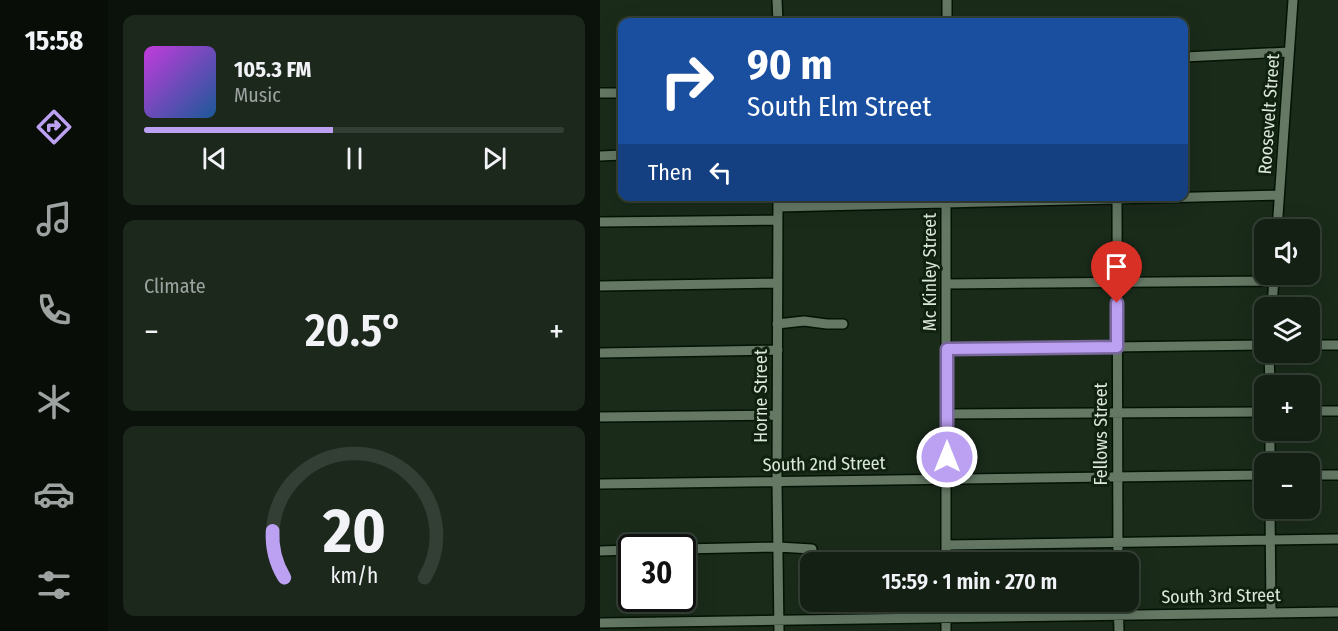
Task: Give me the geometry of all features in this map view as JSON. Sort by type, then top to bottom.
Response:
[{"type":"street","points":[[777,0],[778,18]]},
{"type":"street","points":[[947,0],[947,18]]},
{"type":"street","name":"Roosevelt Street","points":[[1278,219],[1293,0]]},
{"type":"street","points":[[1188,57],[1290,52]]},
{"type":"street","points":[[600,93],[618,93]]},
{"type":"street","points":[[600,156],[618,155]]},
{"type":"street","points":[[1188,197],[1279,195]]},
{"type":"street","points":[[778,202],[862,201]]},
{"type":"street","name":"Mc Kinley Street","points":[[946,201],[946,552]]},
{"type":"street","name":"Fellows Street","points":[[1117,201],[1118,552]]},
{"type":"street","name":"Horne Street","points":[[778,202],[779,626]]},
{"type":"street","points":[[600,222],[777,220]]},
{"type":"street","points":[[946,284],[1254,278]]},
{"type":"street","points":[[600,286],[777,283]]},
{"type":"street","points":[[777,324],[804,321],[843,324]]},
{"type":"street","points":[[947,349],[1254,345]]},
{"type":"street","points":[[1320,345],[1338,345]]},
{"type":"street","points":[[600,353],[777,350]]},
{"type":"street","points":[[1320,411],[1338,411]]},
{"type":"street","points":[[947,414],[1254,412]]},
{"type":"street","points":[[600,417],[777,415]]},
{"type":"street","points":[[1320,475],[1338,475]]},
{"type":"street","name":"South 2nd Street","points":[[600,484],[1254,476]]},
{"type":"street","points":[[1270,519],[1270,612]]},
{"type":"street","points":[[946,545],[1338,539]]},
{"type":"street","points":[[696,549],[778,547],[812,549]]},
{"type":"street","points":[[600,550],[618,550]]},
{"type":"street","points":[[946,612],[946,631]]},
{"type":"street","name":"South 3rd Street","points":[[600,622],[779,626],[946,617],[1338,612]]},
{"type":"street","points":[[1119,614],[1119,631]]},
{"type":"route","points":[[947,457],[947,349],[1117,347],[1117,303]]}]
